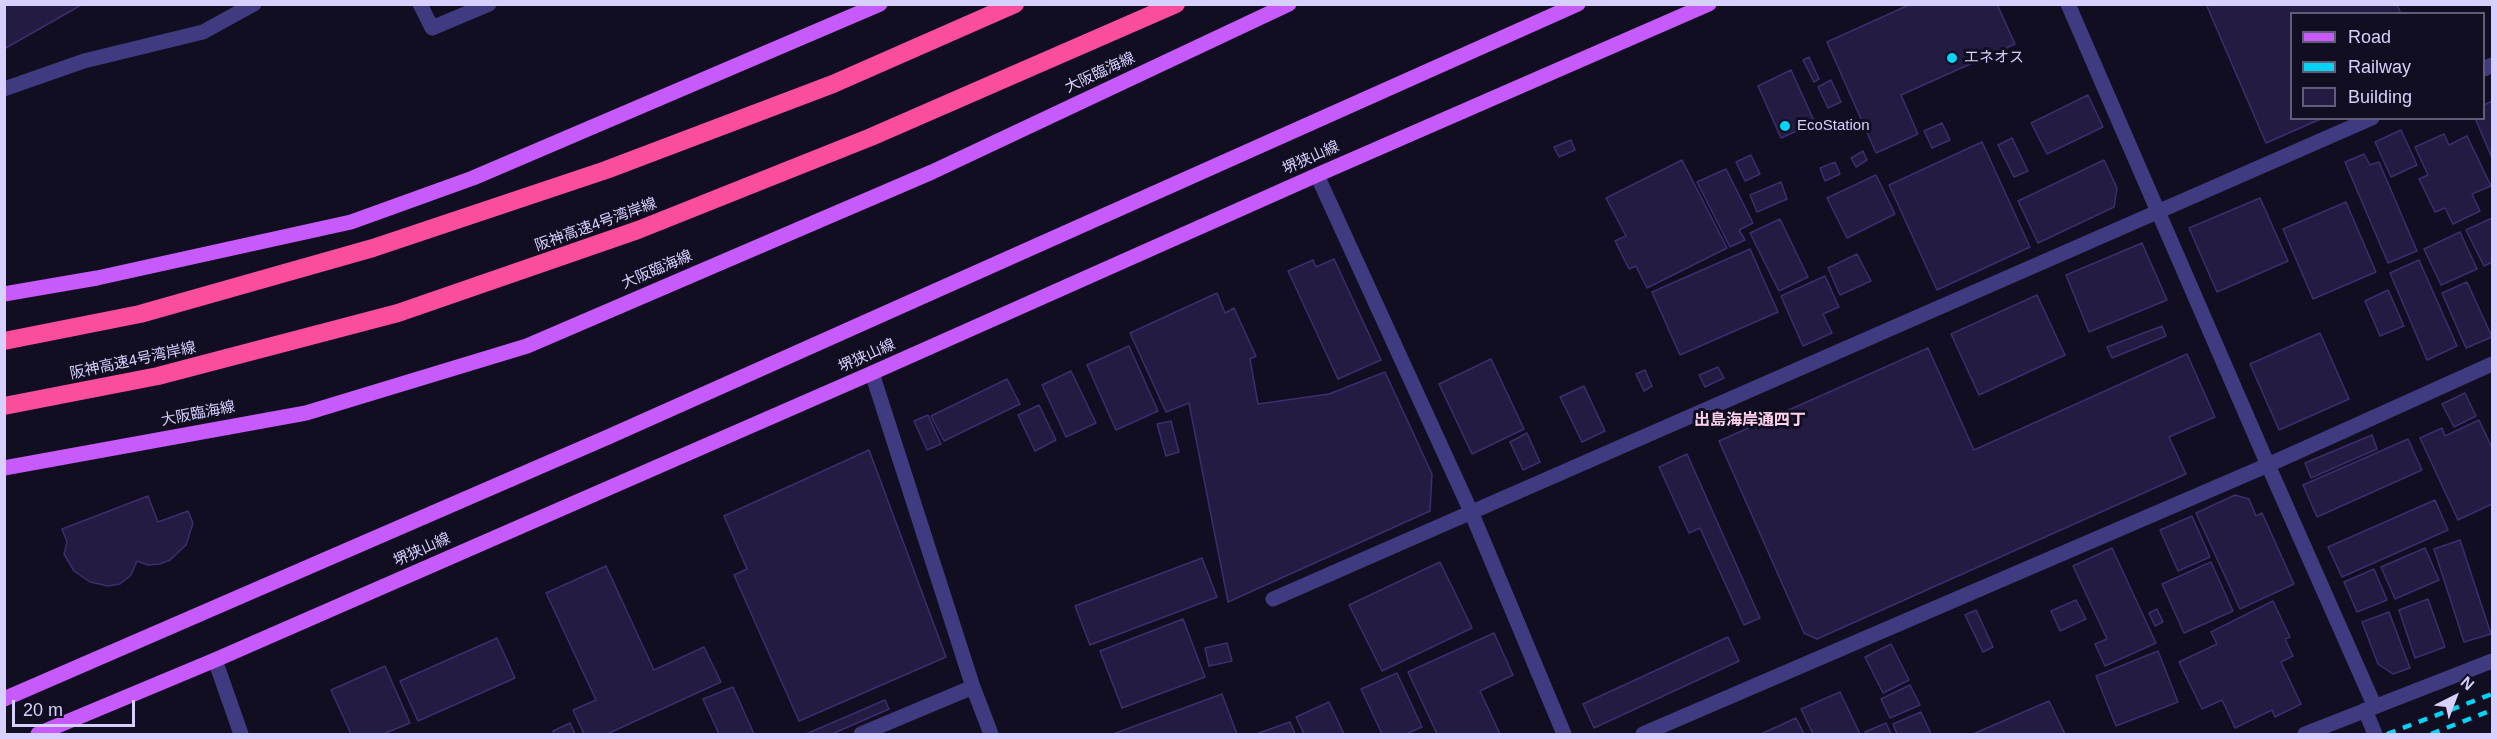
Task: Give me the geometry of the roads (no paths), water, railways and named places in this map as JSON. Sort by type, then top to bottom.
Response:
[{"type":"highway","points":[[4,341],[140,314],[373,248],[606,170],[811,93],[1015,4]]},
{"type":"highway","name":"阪神高速4号湾岸線","points":[[4,406],[159,376],[398,313],[650,226],[871,137],[1176,4]]},
{"type":"main road","points":[[4,294],[97,278],[351,222],[473,178],[880,4]]},
{"type":"main road","name":"大阪臨海線","points":[[4,468],[306,413],[527,346],[932,172],[1289,4]]},
{"type":"main road","name":"堺狭山線","points":[[4,699],[608,437],[1578,4]]},
{"type":"main road","name":"堺狭山線","points":[[38,735],[872,374],[1317,175],[1709,4]]},
{"type":"street","points":[[4,89],[84,61],[203,32],[254,4]]},
{"type":"street","points":[[420,4],[432,28],[489,4]]},
{"type":"street","points":[[2068,4],[2268,465],[2370,708],[2375,735]]},
{"type":"street","points":[[1273,600],[2367,120]]},
{"type":"street","points":[[1317,175],[1472,514],[1564,735]]},
{"type":"street","points":[[1643,735],[2268,465],[2493,364]]},
{"type":"street","points":[[872,374],[973,687],[991,735]]},
{"type":"street","points":[[215,660],[241,735]]},
{"type":"street","points":[[2305,735],[2493,661]]},
{"type":"street","points":[[861,735],[973,687]]},
{"type":"railway","points":[[2387,734],[2492,694]]},
{"type":"railway","points":[[2431,734],[2492,710]]},
{"type":"place","name":"エネオス","points":[[1952,58]]},
{"type":"place","name":"EcoStation","points":[[1785,126]]},
{"type":"district","name":"出島海岸通四丁","points":[[1750,421]]}]
